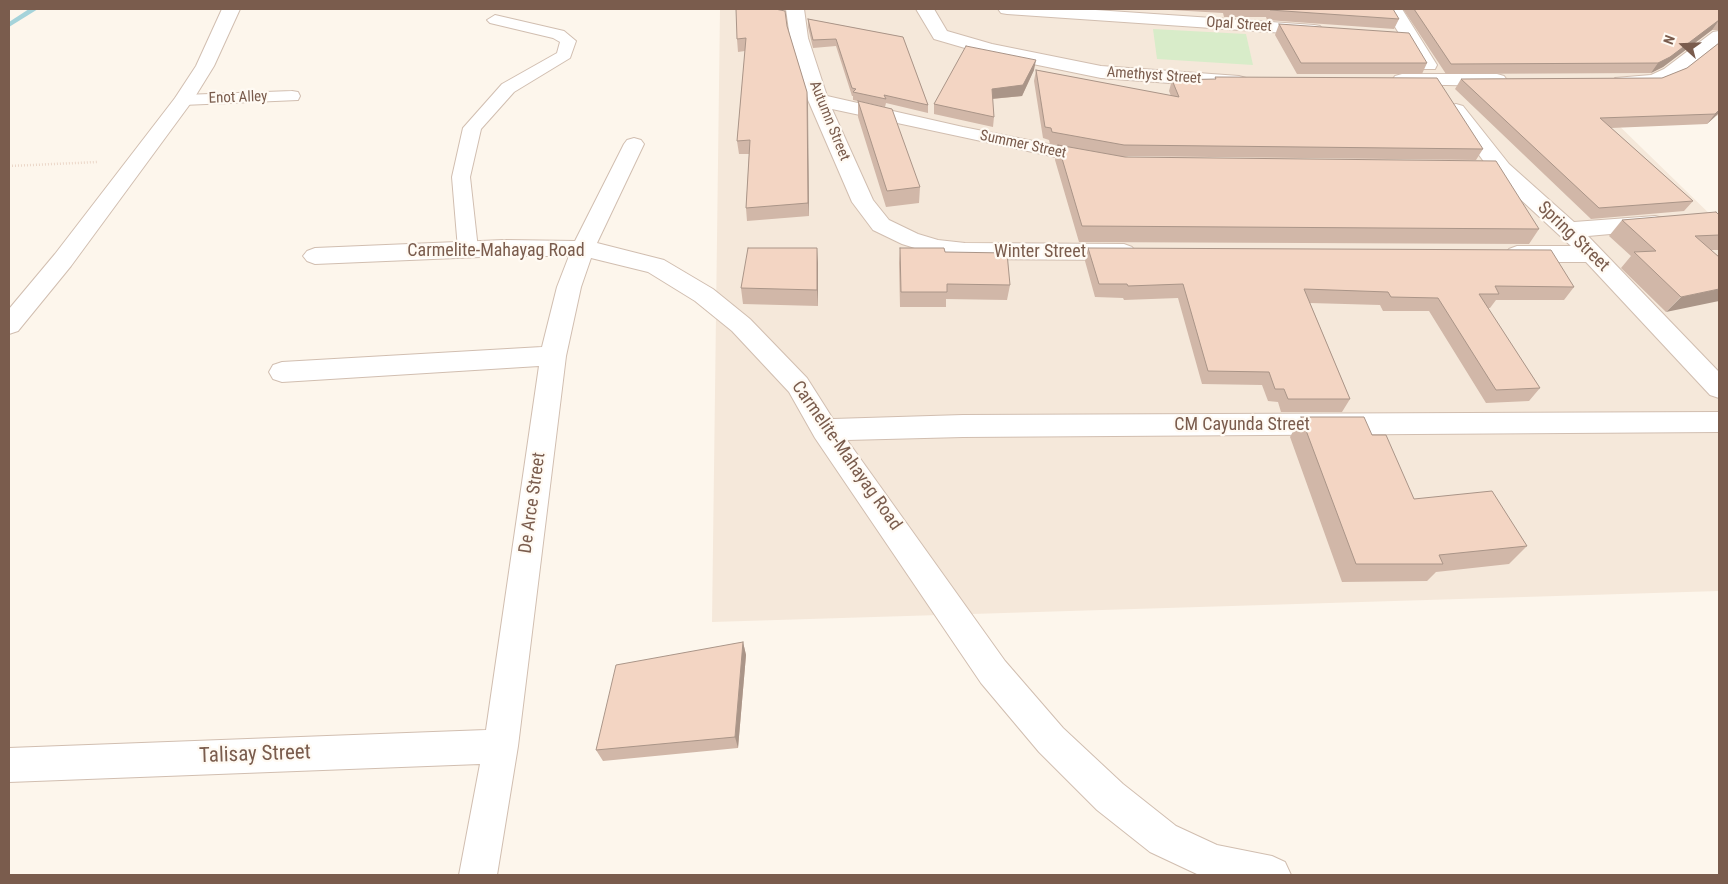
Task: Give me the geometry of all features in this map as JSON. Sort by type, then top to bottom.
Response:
[{"type":"street","points":[[9,325],[63,260],[140,160],[183,100],[204,66],[231,9]]},
{"type":"street","name":"Autumn Street","points":[[795,9],[799,38],[818,100],[863,202],[881,225]]},
{"type":"street","name":"Amethyst Street","points":[[925,9],[940,35],[989,49],[1101,72],[1231,82],[1260,81]]},
{"type":"street","name":"Opal Street","points":[[1007,9],[1332,32]]},
{"type":"street","name":"Spring Street","points":[[1393,9],[1463,120],[1501,169],[1593,254],[1719,388]]},
{"type":"street","points":[[1391,36],[1410,37]]},
{"type":"street","points":[[1599,81],[1654,81],[1670,73],[1719,36]]},
{"type":"street","points":[[1388,80],[1513,80]]},
{"type":"street","name":"Summer Street","points":[[818,100],[982,137],[1112,162]]},
{"type":"street","name":"De Arce Street","points":[[478,875],[501,746],[553,356],[569,287],[583,249],[634,144]]},
{"type":"street","points":[[1471,168],[1501,169]]},
{"type":"street","points":[[1569,230],[1673,221]]},
{"type":"street","name":"Winter Street","points":[[881,225],[910,239],[937,248],[965,251],[1144,252]]},
{"type":"street","name":"Carmelite-Mahayag Road","points":[[315,256],[468,249],[583,249],[610,253],[656,266],[704,295],[741,325],[798,385],[825,430],[993,672],[1051,740],[1110,797],[1163,839],[1214,863],[1272,875]]},
{"type":"street","points":[[1493,254],[1593,254]]},
{"type":"street","points":[[282,372],[553,356]]},
{"type":"street","name":"CM Cayunda Street","points":[[825,430],[963,426],[1719,422]]},
{"type":"street","name":"Talisay Street","points":[[9,765],[501,746]]},
{"type":"lane","points":[[468,249],[460,177],[472,128],[508,88],[564,55],[568,41],[558,34],[495,20]]},
{"type":"lane","name":"Enot Alley","points":[[183,100],[292,96]]},
{"type":"path","points":[[9,166],[140,160]]},
{"type":"shaded area","points":[[720,9],[1719,9],[1719,116],[1608,115],[1719,223],[1719,591],[712,622]]},
{"type":"green space","points":[[1153,29],[1246,34],[1253,65],[1157,59]]},
{"type":"building","points":[[736,9],[775,9],[785,11],[787,26],[807,92],[808,203],[746,208],[750,140],[737,141],[746,38],[737,39]]},
{"type":"building","points":[[1393,9],[1399,19],[1270,10]]},
{"type":"building","points":[[1414,9],[1719,9],[1719,20],[1670,57],[1658,63],[1451,64]]},
{"type":"building","points":[[808,19],[903,37],[928,105],[884,95],[886,99],[853,92],[856,89],[852,88],[836,39],[813,40]]},
{"type":"building","points":[[1279,24],[1409,33],[1427,63],[1301,63]]},
{"type":"building","points":[[1719,43],[1719,110],[1715,114],[1600,118],[1693,201],[1599,208],[1461,79],[1662,78],[1687,68]]},
{"type":"building","points":[[966,46],[1036,60],[1023,85],[992,89],[994,117],[934,104]]},
{"type":"building","points":[[1036,70],[1179,97],[1172,80],[1216,79],[1215,77],[1437,78],[1483,149],[1124,145],[1052,132],[1051,128],[1045,127]]},
{"type":"building","points":[[858,101],[892,109],[920,187],[887,191]]},
{"type":"building","points":[[1058,145],[1125,157],[1496,161],[1539,229],[1082,226]]},
{"type":"building","points":[[1716,212],[1719,215],[1719,235],[1695,236],[1719,257],[1719,289],[1681,297],[1634,252],[1656,251],[1622,220]]},
{"type":"building","points":[[748,248],[817,248],[817,290],[741,288]]},
{"type":"building","points":[[900,248],[944,248],[945,252],[1007,253],[1010,285],[947,284],[947,292],[901,292]]},
{"type":"building","points":[[1088,248],[1551,250],[1574,287],[1495,286],[1499,294],[1479,294],[1540,388],[1496,390],[1438,298],[1391,297],[1388,292],[1304,289],[1350,399],[1288,399],[1284,389],[1275,389],[1269,372],[1208,371],[1183,284],[1128,286],[1127,284],[1099,284]]},
{"type":"building","points":[[1301,417],[1364,417],[1372,435],[1386,435],[1414,499],[1492,491],[1527,546],[1439,555],[1443,564],[1356,564]]},
{"type":"building","points":[[743,642],[735,737],[596,750],[616,665]]},
{"type":"waterway","points":[[9,25],[34,9]]}]
